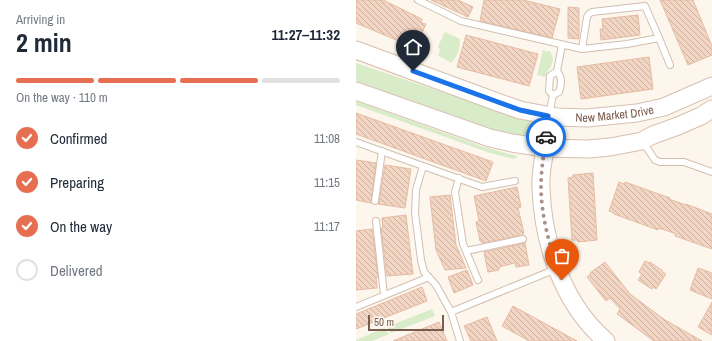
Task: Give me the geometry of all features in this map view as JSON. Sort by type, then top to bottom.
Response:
[{"type":"street","name":"New Market Drive","points":[[356,50],[520,110],[557,117],[587,118],[637,113],[664,107],[712,86]]},
{"type":"street","name":"New Market Drive","points":[[356,91],[490,138],[545,148],[588,149],[610,147],[642,141],[712,110]]},
{"type":"street","points":[[548,116],[542,163],[541,188],[547,235],[557,268],[570,298],[582,316],[606,341]]},
{"type":"lane","points":[[418,0],[461,21],[582,49],[627,44],[659,38]]},
{"type":"lane","points":[[582,49],[587,17],[589,14],[592,12],[645,6],[670,65]]},
{"type":"lane","points":[[553,95],[549,91],[550,76],[556,71],[562,45]]},
{"type":"lane","points":[[548,116],[553,95],[558,92],[561,82],[561,78],[556,71]]},
{"type":"lane","points":[[642,141],[655,160],[660,162],[684,162],[712,172]]},
{"type":"lane","points":[[356,142],[482,186],[515,181]]},
{"type":"lane","points":[[375,201],[382,151]]},
{"type":"lane","points":[[423,166],[416,190],[415,212],[421,260],[424,272],[442,295],[450,312],[460,341]]},
{"type":"lane","points":[[459,178],[455,192],[463,244],[478,280]]},
{"type":"lane","points":[[376,221],[384,295]]},
{"type":"lane","points":[[466,251],[523,239]]},
{"type":"lane","points":[[450,312],[557,268]]},
{"type":"lane","points":[[356,307],[429,277]]},
{"type":"green space","points":[[445,32],[460,39],[458,52],[451,63],[438,56],[440,50],[438,46]]},
{"type":"green space","points":[[543,50],[548,52],[549,50],[553,58],[552,64],[545,77],[537,75]]},
{"type":"green space","points":[[356,63],[531,122],[529,139],[507,134],[356,81]]},
{"type":"green space","points":[[356,101],[484,147],[518,156],[514,159],[490,153],[356,105]]},
{"type":"green space","points":[[432,309],[435,316],[391,333],[387,327]]},
{"type":"green space","points":[[384,328],[389,334],[372,341],[356,341],[356,340]]},
{"type":"building","points":[[356,0],[383,0],[422,19],[421,23],[426,24],[415,48],[356,23]]},
{"type":"building","points":[[431,0],[458,0],[473,7],[468,17]]},
{"type":"building","points":[[484,0],[523,0],[560,9],[552,38],[480,21]]},
{"type":"building","points":[[660,0],[693,0],[712,46],[712,55],[688,65]]},
{"type":"building","points":[[568,7],[579,8],[579,39],[568,38]]},
{"type":"building","points":[[638,15],[640,35],[601,40],[600,29],[603,29],[602,19]]},
{"type":"building","points":[[466,35],[538,54],[529,86],[457,67]]},
{"type":"building","points":[[649,57],[653,89],[581,99],[577,67]]},
{"type":"building","points":[[356,113],[493,162],[486,181],[356,134]]},
{"type":"building","points":[[356,160],[376,163],[371,203],[356,200]]},
{"type":"building","points":[[385,165],[411,169],[405,208],[378,204]]},
{"type":"building","points":[[593,173],[597,240],[578,242],[577,240],[572,240],[568,178],[573,177],[573,175]]},
{"type":"building","points":[[619,182],[624,184],[625,182],[712,214],[712,249],[675,236],[676,234],[668,231],[658,228],[658,230],[609,211]]},
{"type":"building","points":[[517,187],[521,207],[518,208],[524,233],[523,235],[482,243],[480,241],[476,222],[479,221],[474,196]]},
{"type":"building","points":[[450,195],[456,245],[466,268],[445,270],[436,250],[430,197]]},
{"type":"building","points":[[406,215],[413,274],[387,276],[381,228],[383,228],[382,218]]},
{"type":"building","points":[[372,229],[378,277],[376,278],[377,288],[356,290],[356,231]]},
{"type":"building","points":[[525,243],[529,265],[516,267],[515,263],[499,267],[499,270],[488,272],[484,252]]},
{"type":"building","points":[[645,261],[650,262],[666,274],[656,289],[653,287],[652,289],[638,280],[642,274],[639,272]]},
{"type":"building","points":[[605,262],[630,294],[665,320],[702,341],[654,341],[617,314],[620,309],[610,298],[606,301],[587,277]]},
{"type":"building","points":[[698,268],[712,273],[712,299],[690,290]]},
{"type":"building","points":[[467,270],[473,285],[454,293],[448,277]]},
{"type":"building","points":[[422,287],[427,301],[356,329],[356,314]]},
{"type":"building","points":[[712,302],[712,335],[698,327]]},
{"type":"building","points":[[513,306],[577,341],[529,341],[502,326]]},
{"type":"building","points":[[487,317],[497,341],[471,341],[464,326]]},
{"type":"building","points":[[439,322],[447,341],[393,341]]},
{"type":"way so far","points":[[546,137],[542,163],[541,188],[544,216],[547,235],[562,280]]},
{"type":"route","points":[[413,71],[520,110],[548,116],[546,137]]}]
